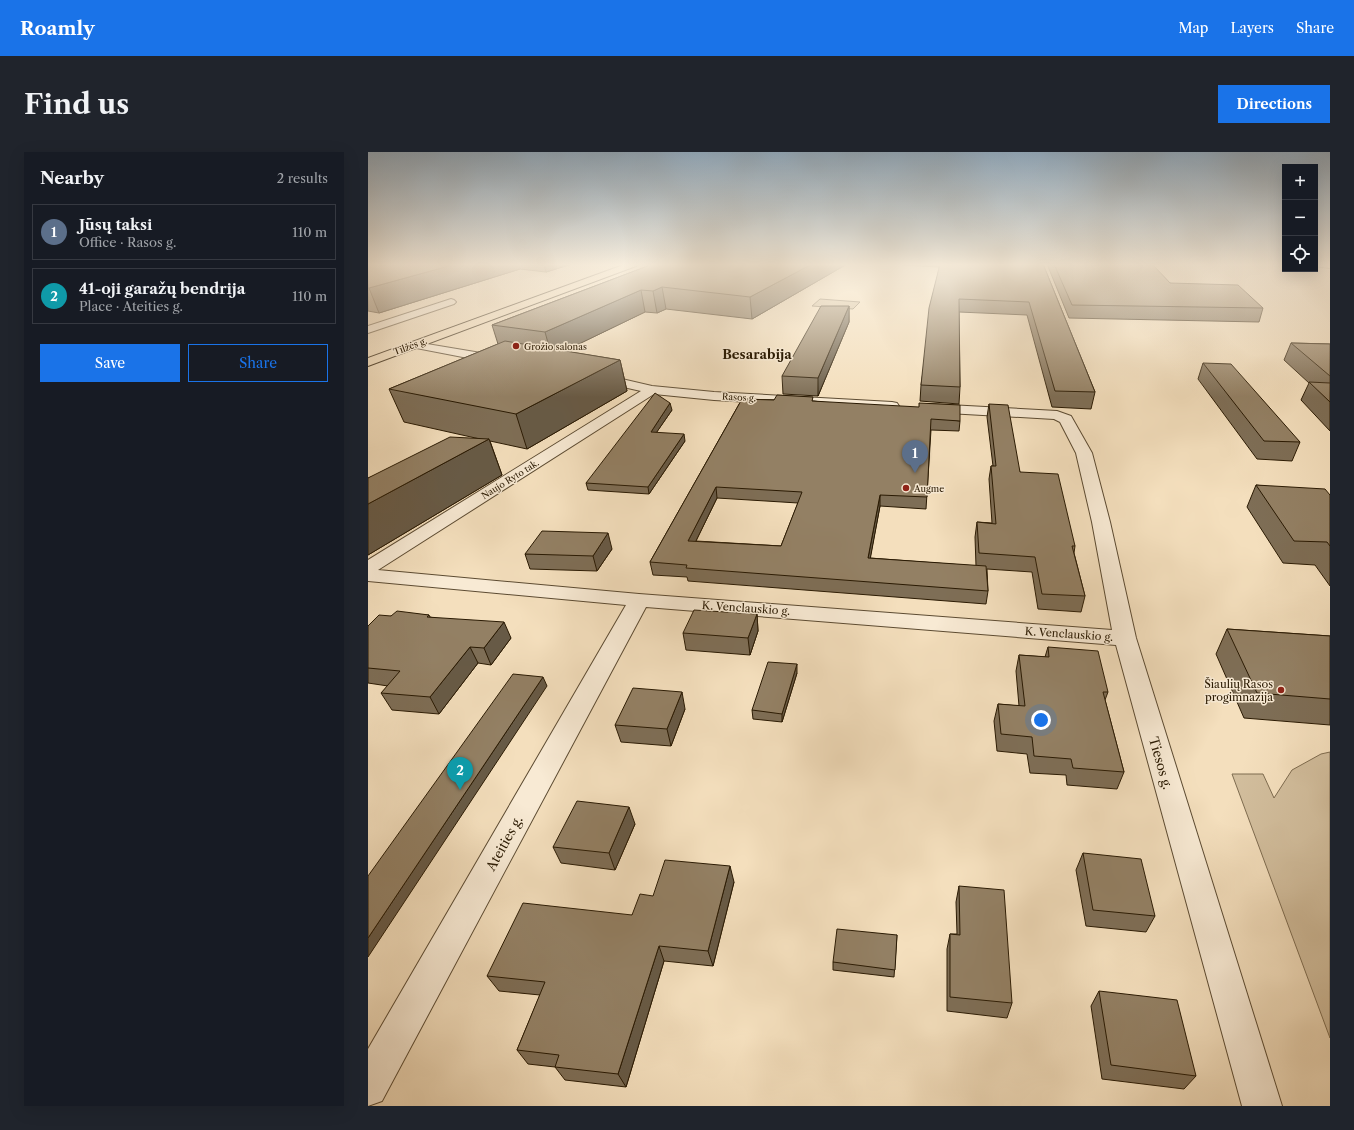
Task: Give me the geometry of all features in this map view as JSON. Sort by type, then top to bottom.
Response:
[{"type":"highway","name":"Tilžės g.","points":[[368,362],[513,309]]},
{"type":"street","points":[[371,328],[431,309]]},
{"type":"street","points":[[415,345],[511,362]]},
{"type":"street","name":"Rasos g.","points":[[588,375],[652,390],[714,396],[904,406]]},
{"type":"street","name":"Naujo Ryto tak.","points":[[368,568],[652,390]]},
{"type":"street","name":"Tiesos g.","points":[[919,407],[1052,414],[1066,419],[1084,453],[1101,522],[1125,638],[1262,1106]]},
{"type":"street","name":"K. Venclauskio g.","points":[[368,575],[639,600],[1125,638]]},
{"type":"street","name":"Ateities g.","points":[[368,1087],[639,600]]},
{"type":"shaded area","points":[[1330,752],[1330,1038],[1232,774],[1263,774],[1274,798],[1292,770],[1321,754]]},
{"type":"building","points":[[535,309],[599,309],[545,332],[492,325]]},
{"type":"building","points":[[820,309],[848,309],[818,378],[782,376]]},
{"type":"building","points":[[929,309],[959,309],[960,387],[921,385]]},
{"type":"building","points":[[1031,309],[1061,309],[1095,392],[1055,391]]},
{"type":"building","points":[[505,341],[620,360],[516,414],[389,389]]},
{"type":"building","points":[[1291,343],[1330,344],[1330,376]]},
{"type":"building","points":[[1203,363],[1231,364],[1300,442],[1264,441]]},
{"type":"building","points":[[1309,382],[1330,383],[1330,402]]},
{"type":"building","points":[[655,393],[670,403],[651,432],[684,434],[648,487],[586,483]]},
{"type":"building","points":[[777,395],[813,397],[812,401],[919,407],[919,403],[960,405],[960,421],[931,419],[927,497],[880,495],[868,558],[986,566],[988,591],[686,568],[687,565],[650,562],[742,399],[774,400]],"holes":[[[716,487],[802,492],[781,546],[688,541]]]},
{"type":"building","points":[[989,404],[1008,405],[1020,472],[1058,474],[1075,546],[1072,546],[1085,596],[1042,594],[1035,557],[979,553],[977,522],[996,524],[991,466],[996,466]]},
{"type":"building","points":[[450,437],[489,439],[368,504],[368,478]]},
{"type":"building","points":[[1256,485],[1325,489],[1330,495],[1330,546],[1327,542],[1294,541]]},
{"type":"building","points":[[542,531],[608,533],[593,556],[525,554]]},
{"type":"building","points":[[694,610],[757,614],[748,638],[683,633]]},
{"type":"building","points":[[397,611],[429,615],[427,617],[504,622],[484,648],[470,647],[430,697],[381,693],[400,671],[368,668],[368,626],[379,615],[391,616]]},
{"type":"building","points":[[1227,629],[1330,636],[1330,699],[1257,693]]},
{"type":"building","points":[[1048,647],[1098,651],[1108,692],[1103,692],[1124,772],[1073,768],[1071,759],[1034,756],[1032,737],[1001,734],[998,704],[1025,706],[1019,655],[1049,657]]},
{"type":"building","points":[[768,662],[797,664],[782,714],[752,710]]},
{"type":"building","points":[[513,674],[543,677],[368,938],[368,876]]},
{"type":"building","points":[[633,688],[682,692],[667,729],[615,725]]},
{"type":"building","points":[[577,801],[629,807],[609,853],[553,847]]},
{"type":"building","points":[[1083,853],[1141,859],[1155,916],[1093,910]]},
{"type":"building","points":[[665,860],[730,866],[708,951],[659,946],[618,1074],[555,1067],[559,1055],[517,1050],[545,982],[487,976],[523,903],[632,915],[640,894],[653,896]]},
{"type":"building","points":[[959,886],[1004,890],[1012,1003],[950,997],[950,934],[960,935]]},
{"type":"building","points":[[837,929],[897,935],[895,970],[833,962]]},
{"type":"building","points":[[1099,991],[1177,1000],[1196,1076],[1111,1065]]},
{"type":"place","name":"Grožio salonas","points":[[516,346]]},
{"type":"place","name":"Jūsų taksi","points":[[915,473]]},
{"type":"place","name":"Augme","points":[[906,488]]},
{"type":"place","name":"Šiaulių Rasos progimnazija","points":[[1281,690]]},
{"type":"place","name":"41-oji garažų bendrija","points":[[460,790]]},
{"type":"district","name":"Besarabija","points":[[757,354]]}]
